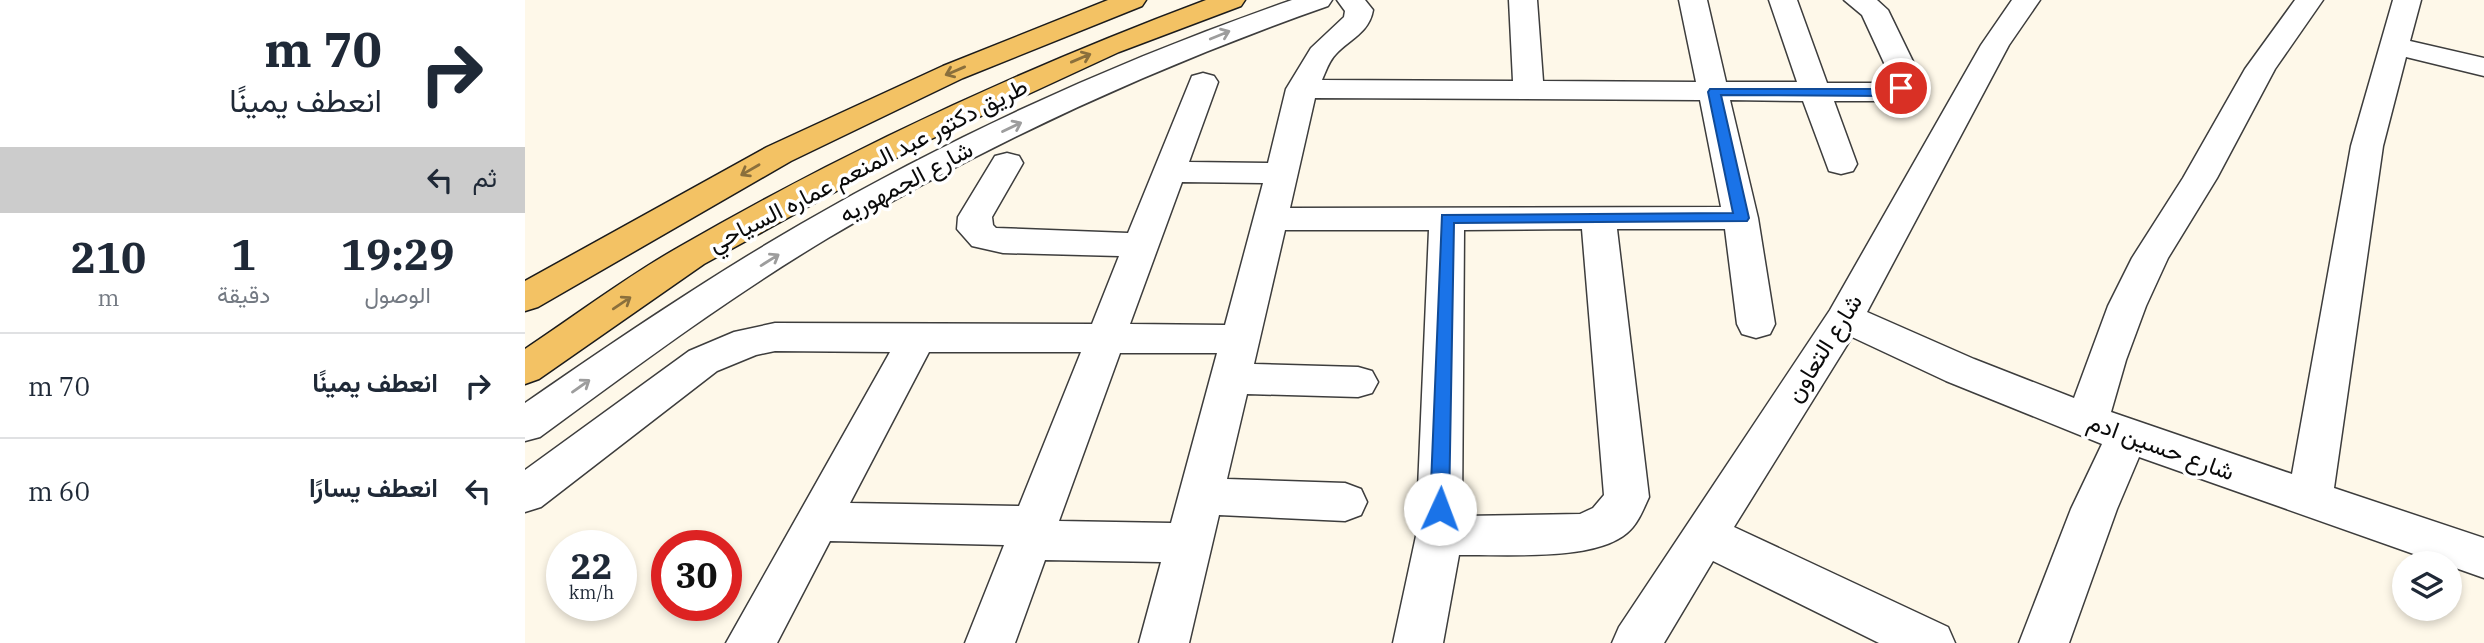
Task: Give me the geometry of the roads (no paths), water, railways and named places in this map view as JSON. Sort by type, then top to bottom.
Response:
[{"type":"main road","name":"طريق دكتور عبد المنعم عماره السياحي","points":[[525,298],[779,154],[953,72],[1132,0]]},
{"type":"main road","name":"طريق دكتور عبد المنعم عماره السياحي","points":[[525,369],[691,256],[918,133],[1109,46],[1231,0]]},
{"type":"street","points":[[1164,643],[1301,89],[1325,48],[1350,14],[1317,0]]},
{"type":"street","name":"شارع الجمهوريه","points":[[525,425],[673,321],[907,178],[1134,71],[1238,28],[1317,0]]},
{"type":"street","points":[[1523,0],[1529,91]]},
{"type":"street","points":[[1693,0],[1741,218],[1756,324]]},
{"type":"street","points":[[1783,0],[1842,164]]},
{"type":"street","points":[[1301,89],[1885,92],[1901,88],[1906,78],[1874,10],[1859,0]]},
{"type":"street","points":[[1993,0],[1995,45]]},
{"type":"street","name":"شارع التعاون","points":[[1637,643],[1845,318],[1995,45],[2026,0]]},
{"type":"street","points":[[2044,643],[2094,509],[2107,429],[2106,360],[2127,306],[2150,258],[2200,178],[2260,69],[2309,0]]},
{"type":"street","points":[[2310,500],[2367,146],[2407,0]]},
{"type":"street","points":[[2396,46],[2484,67]]},
{"type":"street","points":[[990,643],[1203,82]]},
{"type":"street","points":[[1007,163],[975,217],[975,229],[985,238],[1003,242],[1141,245]]},
{"type":"street","points":[[1169,172],[1282,173]]},
{"type":"street","points":[[1418,643],[1439,536],[1447,218]]},
{"type":"street","points":[[1439,536],[1580,533],[1596,530],[1621,512],[1627,497],[1598,218]]},
{"type":"street","points":[[1270,219],[1741,218]]},
{"type":"street","name":"شارع حسين ادم","points":[[1845,318],[1960,370],[2107,429],[2484,558]]},
{"type":"street","points":[[525,494],[682,376],[726,350],[775,337],[1240,339]]},
{"type":"street","points":[[751,643],[917,338]]},
{"type":"street","points":[[1230,378],[1359,382]]},
{"type":"street","points":[[1201,496],[1345,502]]},
{"type":"street","points":[[817,522],[1189,542]]},
{"type":"street","points":[[1704,535],[1930,643]]}]
